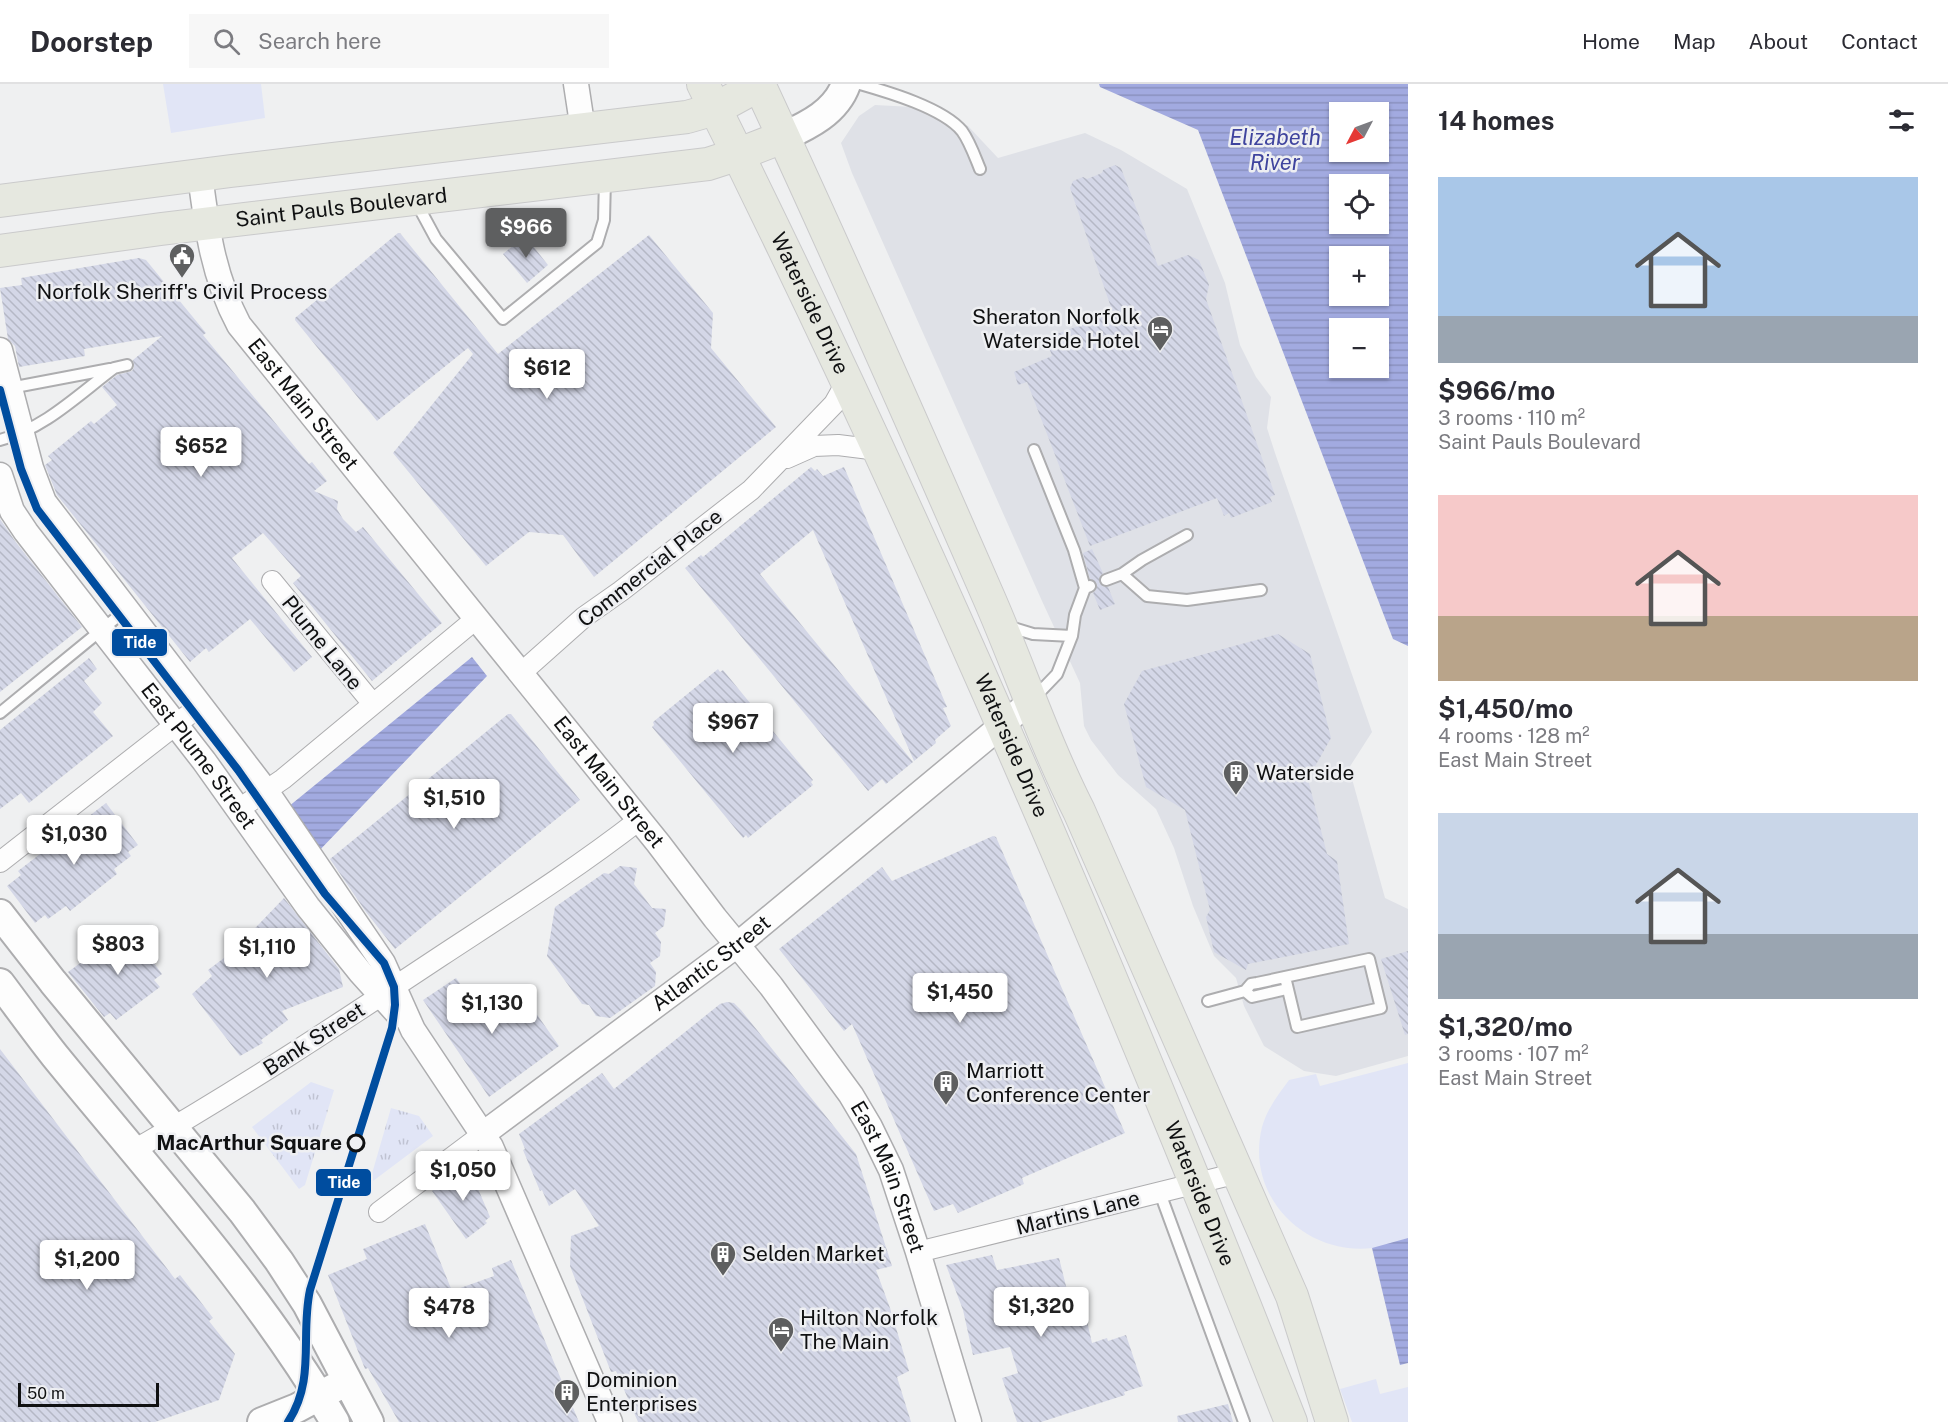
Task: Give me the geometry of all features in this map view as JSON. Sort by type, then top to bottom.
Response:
[{"type":"main road","points":[[0,201],[687,117],[709,96],[760,84]]},
{"type":"main road","name":"Waterside Drive","points":[[760,84],[911,418],[1000,622],[1055,764],[1079,811],[1292,1296],[1332,1422]]},
{"type":"main road","points":[[783,136],[811,123],[829,110],[842,95],[846,84]]},
{"type":"main road","name":"Waterside Drive","points":[[709,96],[847,381],[1003,724],[1197,1184],[1291,1422]]},
{"type":"main road","points":[[496,190],[564,164],[579,155],[584,148],[583,130]]},
{"type":"main road","name":"Saint Pauls Boulevard","points":[[0,251],[206,223],[708,164],[783,136]]},
{"type":"main road","points":[[396,151],[415,199]]},
{"type":"main road","points":[[0,914],[53,982],[249,1220],[289,1274],[365,1415],[335,1422],[320,1396],[229,1269],[53,1053],[0,983]]},
{"type":"main road","points":[[1156,1088],[1186,1099],[1205,1097]]},
{"type":"main road","points":[[262,1422],[297,1408],[348,1381]]},
{"type":"street","points":[[576,84],[583,130]]},
{"type":"street","name":"East Main Street","points":[[200,175],[206,223],[217,274],[239,325],[771,986],[856,1103],[891,1170],[969,1422]]},
{"type":"street","name":"East Plume Street","points":[[0,350],[10,388],[11,437],[35,480],[44,502],[266,791],[383,963],[387,991]]},
{"type":"street","name":"Commercial Place","points":[[520,674],[584,617],[621,591],[750,490],[834,404],[847,381]]},
{"type":"street","name":"Commercial Place","points":[[779,462],[814,446],[838,445],[878,450]]},
{"type":"street","name":"East Plume Street","points":[[0,475],[8,500],[19,521],[239,808],[308,907],[387,991],[483,1134],[523,1217],[610,1422]]},
{"type":"street","name":"Plume Lane","points":[[272,581],[373,704]]},
{"type":"street","points":[[239,808],[266,791],[477,618]]},
{"type":"street","name":"Atlantic Street","points":[[379,1212],[737,945],[1031,701]]},
{"type":"street","points":[[0,862],[201,705]]},
{"type":"street","name":"Bank Street","points":[[134,1150],[174,1128],[387,991],[605,847],[639,820]]},
{"type":"street","name":"Martins Lane","points":[[918,1252],[1238,1173]]},
{"type":"lane","points":[[860,84],[897,95],[938,113],[954,123],[965,136],[980,169]]},
{"type":"lane","points":[[415,199],[436,239],[502,319],[597,243],[604,220],[605,176]]},
{"type":"lane","points":[[10,388],[127,365]]},
{"type":"lane","points":[[11,437],[37,426],[114,368]]},
{"type":"lane","points":[[1031,701],[1056,674],[1072,636],[1075,615],[1088,587],[1034,450]]},
{"type":"lane","points":[[1106,580],[1122,574],[1142,560],[1187,536]]},
{"type":"lane","points":[[1122,574],[1147,596],[1187,600],[1261,590]]},
{"type":"lane","points":[[0,713],[127,609]]},
{"type":"lane","points":[[1000,622],[1033,634],[1072,636]]},
{"type":"lane","points":[[1208,1001],[1245,991],[1251,984],[1369,959],[1381,1008],[1297,1028],[1285,977]]},
{"type":"lane","points":[[1245,991],[1252,997],[1287,989]]},
{"type":"lane","points":[[1160,1193],[1244,1422]]},
{"type":"shaded area","points":[[875,105],[913,107],[968,126],[998,158],[1085,133],[1121,150],[1187,189],[1225,283],[1240,345],[1256,377],[1271,397],[1267,428],[1372,732],[1349,768],[1385,898],[1408,909],[1408,1056],[1336,1076],[1304,1071],[1264,1046],[1244,1006],[1236,978],[1214,956],[1193,906],[1174,848],[1156,809],[1118,775],[1091,740],[1084,726],[1080,683],[852,173],[841,143],[859,116]]},
{"type":"green space","points":[[163,84],[261,84],[265,118],[171,133]]},
{"type":"green space","points":[[1408,1063],[1408,1238],[1373,1248],[1348,1248],[1324,1242],[1303,1231],[1285,1216],[1271,1198],[1262,1176],[1259,1152],[1262,1127],[1273,1102],[1289,1080],[1316,1074],[1320,1086]]},
{"type":"green space","points":[[311,1082],[334,1090],[305,1185],[299,1189],[252,1127]]},
{"type":"green space","points":[[391,1108],[419,1116],[433,1136],[369,1184]]},
{"type":"green space","points":[[1376,1379],[1380,1394],[1408,1387],[1408,1422],[1352,1422],[1340,1389]]},
{"type":"water","name":"Elizabeth River","points":[[1099,84],[1408,84],[1408,646],[1393,639],[1198,130],[1100,87]]},
{"type":"water","points":[[472,657],[487,676],[316,854],[288,807]]},
{"type":"water","points":[[1408,1238],[1408,1363],[1400,1365],[1372,1248]]},
{"type":"building","name":"Sheraton Norfolk Waterside Hotel","points":[[1115,165],[1121,168],[1158,266],[1188,255],[1199,260],[1209,285],[1206,299],[1275,495],[1270,497],[1272,502],[1231,518],[1229,513],[1224,516],[1217,498],[1090,546],[1027,382],[1018,385],[1014,372],[1052,356],[1046,338],[1113,313],[1070,188],[1073,181],[1083,177],[1087,179]]},
{"type":"building","points":[[398,233],[498,354],[649,235],[713,313],[711,348],[776,427],[594,577],[563,535],[529,532],[486,566],[393,453],[473,354],[468,348],[377,421],[295,320]]},
{"type":"building","points":[[525,236],[548,265],[527,283],[503,254]]},
{"type":"building","points":[[139,258],[146,260],[206,333],[203,335],[309,464],[312,462],[327,481],[314,491],[338,501],[337,509],[343,519],[356,532],[363,527],[442,623],[372,681],[293,583],[301,576],[263,533],[232,558],[312,657],[294,672],[250,619],[209,652],[206,648],[190,662],[57,495],[45,465],[52,460],[48,456],[91,421],[94,424],[117,405],[102,387],[117,375],[132,371],[133,360],[162,336],[84,349],[85,356],[19,367],[15,346],[8,339],[0,288],[22,285],[21,278]]},
{"type":"building","points":[[811,467],[815,471],[817,469],[823,476],[844,467],[947,707],[943,708],[951,726],[935,740],[936,743],[914,761],[813,530],[760,574],[913,762],[886,784],[882,779],[868,791],[685,568],[701,555],[703,557]]},
{"type":"building","points":[[0,519],[82,627],[0,692]]},
{"type":"building","points":[[1092,549],[1103,573],[1099,578],[1099,583],[1108,587],[1115,604],[1100,610],[1093,593],[1097,584],[1090,579],[1083,553]]},
{"type":"building","name":"Waterside","points":[[1278,634],[1310,654],[1331,738],[1308,779],[1327,854],[1337,861],[1349,944],[1248,964],[1246,970],[1214,952],[1206,917],[1210,910],[1185,810],[1146,787],[1124,704],[1142,671]]},
{"type":"building","points":[[89,658],[97,669],[84,681],[102,703],[93,712],[113,736],[29,803],[21,793],[0,809],[0,730]]},
{"type":"building","points":[[718,669],[720,672],[723,670],[813,780],[811,782],[813,785],[748,838],[746,835],[743,838],[652,727],[653,722]]},
{"type":"building","points":[[508,714],[511,714],[580,800],[395,949],[366,912],[330,859]]},
{"type":"building","points":[[106,803],[138,845],[128,852],[131,856],[114,869],[117,874],[70,911],[66,906],[48,919],[45,915],[35,923],[7,886],[21,875],[18,871]]},
{"type":"building","points":[[993,836],[996,837],[1125,1133],[1022,1178],[1024,1184],[958,1213],[953,1204],[934,1211],[852,1024],[844,1031],[779,949],[882,867],[892,881]]},
{"type":"building","points":[[620,866],[637,868],[634,884],[652,908],[666,909],[664,926],[655,933],[661,942],[660,956],[650,963],[656,972],[655,986],[610,1018],[596,1016],[589,1005],[582,1004],[547,956],[555,907],[604,873],[609,874]]},
{"type":"building","points":[[284,898],[339,969],[343,987],[282,1011],[288,1020],[261,1040],[263,1043],[240,1056],[192,994],[212,976],[208,970],[232,952]]},
{"type":"building","points":[[128,928],[162,974],[154,980],[160,987],[116,1020],[110,1013],[104,1017],[68,972]]},
{"type":"building","points":[[1408,951],[1408,1034],[1405,1035],[1381,959]]},
{"type":"building","points":[[456,978],[485,1019],[522,993],[559,1046],[489,1097],[423,1000]]},
{"type":"building","points":[[734,1003],[741,1010],[856,1154],[892,1266],[876,1270],[909,1371],[897,1377],[911,1422],[638,1422],[616,1371],[611,1372],[570,1266],[571,1236],[599,1226],[575,1189],[549,1206],[542,1190],[540,1191],[519,1134],[602,1073],[614,1089],[720,1004]]},
{"type":"building","points":[[0,1049],[175,1279],[180,1275],[213,1318],[209,1321],[235,1354],[219,1400],[155,1422],[0,1422]]},
{"type":"building","points":[[468,1165],[490,1217],[485,1221],[487,1223],[466,1239],[432,1191]]},
{"type":"building","points":[[425,1224],[452,1291],[494,1276],[492,1268],[511,1260],[579,1422],[399,1422],[368,1368],[365,1369],[328,1275],[367,1259],[363,1249]]},
{"type":"building","points":[[992,1255],[997,1270],[1059,1258],[1068,1294],[1080,1291],[1092,1343],[1126,1335],[1143,1386],[1124,1392],[1125,1395],[1041,1422],[1017,1422],[1002,1378],[1018,1373],[1010,1347],[973,1355],[963,1310],[946,1265]]},
{"type":"building","points":[[1228,1404],[1233,1422],[1178,1422],[1177,1416]]},
{"type":"transit line","name":"Tide","points":[[0,390],[21,469],[37,509],[238,770],[325,894],[384,963],[394,987],[395,1005],[392,1028],[310,1290],[307,1307],[305,1373],[297,1406],[288,1422]]},
{"type":"place","name":"Norfolk Sheriff's Civil Process","points":[[182,279]]},
{"type":"place","name":"Sheraton Norfolk Waterside Hotel","points":[[1160,352]]},
{"type":"place","name":"Waterside","points":[[1236,796]]},
{"type":"place","name":"Marriott Conference Center","points":[[946,1106]]},
{"type":"place","name":"MacArthur Square","points":[[356,1143]]},
{"type":"place","name":"Selden Market","points":[[723,1277]]},
{"type":"place","name":"Hilton Norfolk The Main","points":[[781,1353]]},
{"type":"place","name":"Dominion Enterprises","points":[[567,1415]]}]
